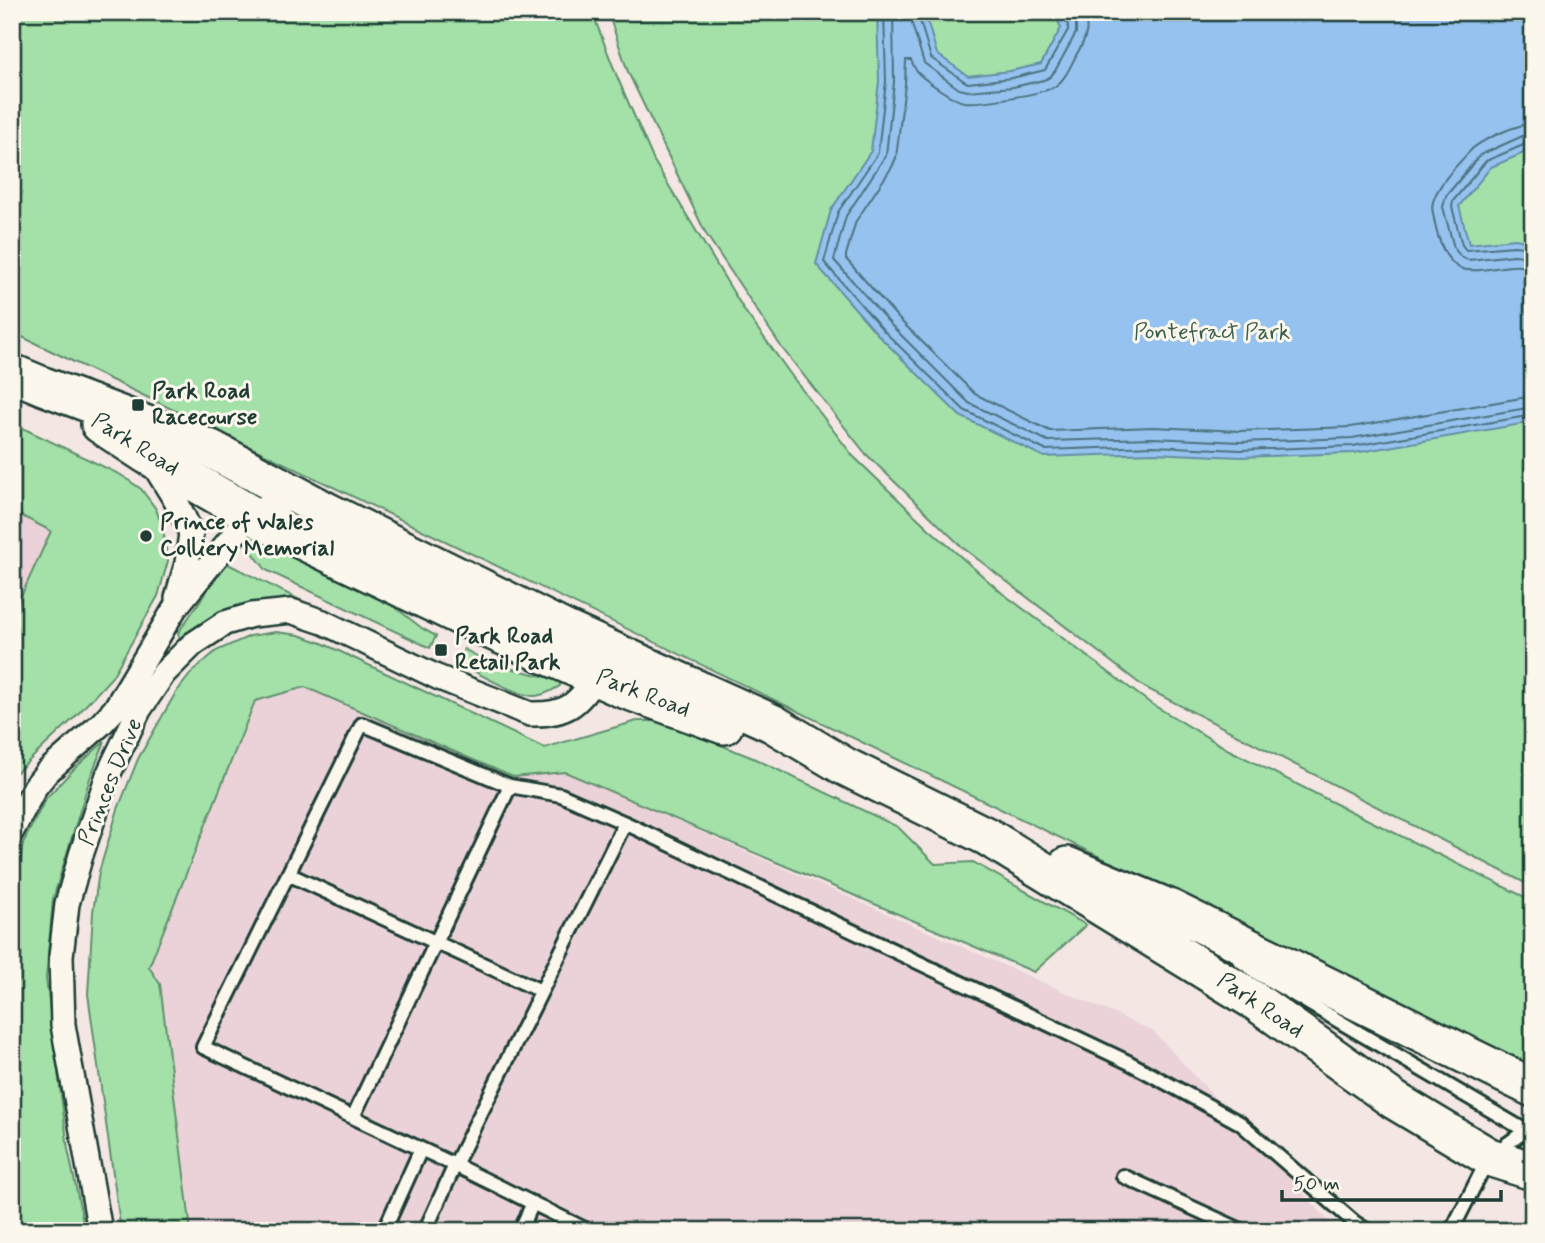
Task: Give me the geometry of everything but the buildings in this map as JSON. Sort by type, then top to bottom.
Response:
[{"type":"main road","name":"Park Road","points":[[28,380],[147,455],[250,515],[477,624],[599,687],[844,766]]},
{"type":"main road","name":"Park Road","points":[[28,380],[211,449],[302,498],[564,629],[772,723],[844,766],[988,837],[1255,1001],[1394,1100],[1489,1157],[1533,1171]]},
{"type":"main road","points":[[564,629],[579,643],[587,656],[599,687]]},
{"type":"main road","name":"Park Road","points":[[988,837],[1171,908],[1533,1088]]},
{"type":"street","name":"Princes Drive","points":[[147,455],[176,501],[191,533],[187,563],[175,608]]},
{"type":"street","name":"Princes Drive","points":[[12,831],[47,772],[115,709],[175,608],[250,515],[277,502],[302,498]]},
{"type":"street","name":"Princes Drive","points":[[100,1231],[63,1025],[61,956],[67,904],[108,775],[139,710],[164,673],[193,644],[225,623],[252,615],[291,611],[323,622],[437,677],[530,714],[545,715],[566,710],[599,687]]},
{"type":"lane","points":[[589,1231],[203,1047],[362,723],[510,786],[561,795],[625,823],[1116,1056],[1240,1123],[1354,1222],[1368,1231]]},
{"type":"lane","points":[[353,1117],[510,786]]},
{"type":"lane","points":[[425,1231],[454,1165],[625,823]]},
{"type":"lane","points":[[288,874],[541,991]]},
{"type":"lane","points":[[1171,908],[1257,973],[1530,1132],[1489,1157],[1452,1229]]},
{"type":"lane","points":[[384,1231],[421,1149]]},
{"type":"lane","points":[[1123,1176],[1243,1231]]},
{"type":"lane","points":[[520,1231],[533,1203]]},
{"type":"shaded area","points":[[12,511],[51,530],[12,616]]},
{"type":"shaded area","points":[[305,687],[513,777],[565,772],[1153,1031],[1338,1231],[191,1231],[160,984],[149,968],[255,701]]},
{"type":"green space","points":[[12,12],[592,12],[654,161],[744,310],[853,456],[927,527],[1002,593],[1150,703],[1229,750],[1533,901],[1533,1066],[12,332]]},
{"type":"green space","name":"Pontefract Park","points":[[608,12],[1533,12],[1533,887],[1144,687],[962,547],[866,454],[782,348],[706,234],[628,72]]},
{"type":"green space","points":[[12,423],[121,475],[141,489],[156,509],[163,529],[168,561],[158,596],[112,677],[12,779],[12,616],[51,531],[12,511]]},
{"type":"green space","points":[[253,533],[382,597],[436,636],[430,648],[266,570],[245,542]]},
{"type":"green space","points":[[226,563],[308,604],[275,601],[253,604],[183,638],[179,637],[178,633]]},
{"type":"green space","points":[[276,632],[299,635],[322,643],[544,748],[637,721],[661,721],[753,758],[898,827],[935,864],[973,862],[1086,925],[1034,972],[565,772],[513,777],[305,687],[255,701],[149,967],[160,984],[191,1231],[121,1231],[88,994],[93,912],[99,872],[118,809],[138,759],[175,694],[192,672],[216,651],[250,636]]},
{"type":"green space","points":[[464,649],[489,663],[559,680],[560,686],[538,696],[518,692],[458,663]]},
{"type":"green space","points":[[105,741],[90,778],[53,899],[46,979],[68,1149],[85,1231],[12,1231],[12,1046],[16,1000],[12,962],[12,917],[23,843],[46,798]]},
{"type":"water","points":[[877,12],[931,12],[927,20],[937,54],[968,76],[1041,64],[1061,28],[1054,12],[1502,12],[1533,21],[1533,149],[1491,167],[1459,206],[1469,244],[1515,239],[1533,242],[1533,422],[1354,453],[1240,457],[1153,453],[1044,457],[960,416],[880,337],[816,264],[831,210],[871,151],[879,81]]},
{"type":"place","name":"Park Road Racecourse","points":[[138,405]]},
{"type":"place","name":"Prince of Wales Colliery Memorial","points":[[146,536]]},
{"type":"place","name":"Park Road Retail Park","points":[[441,650]]}]
